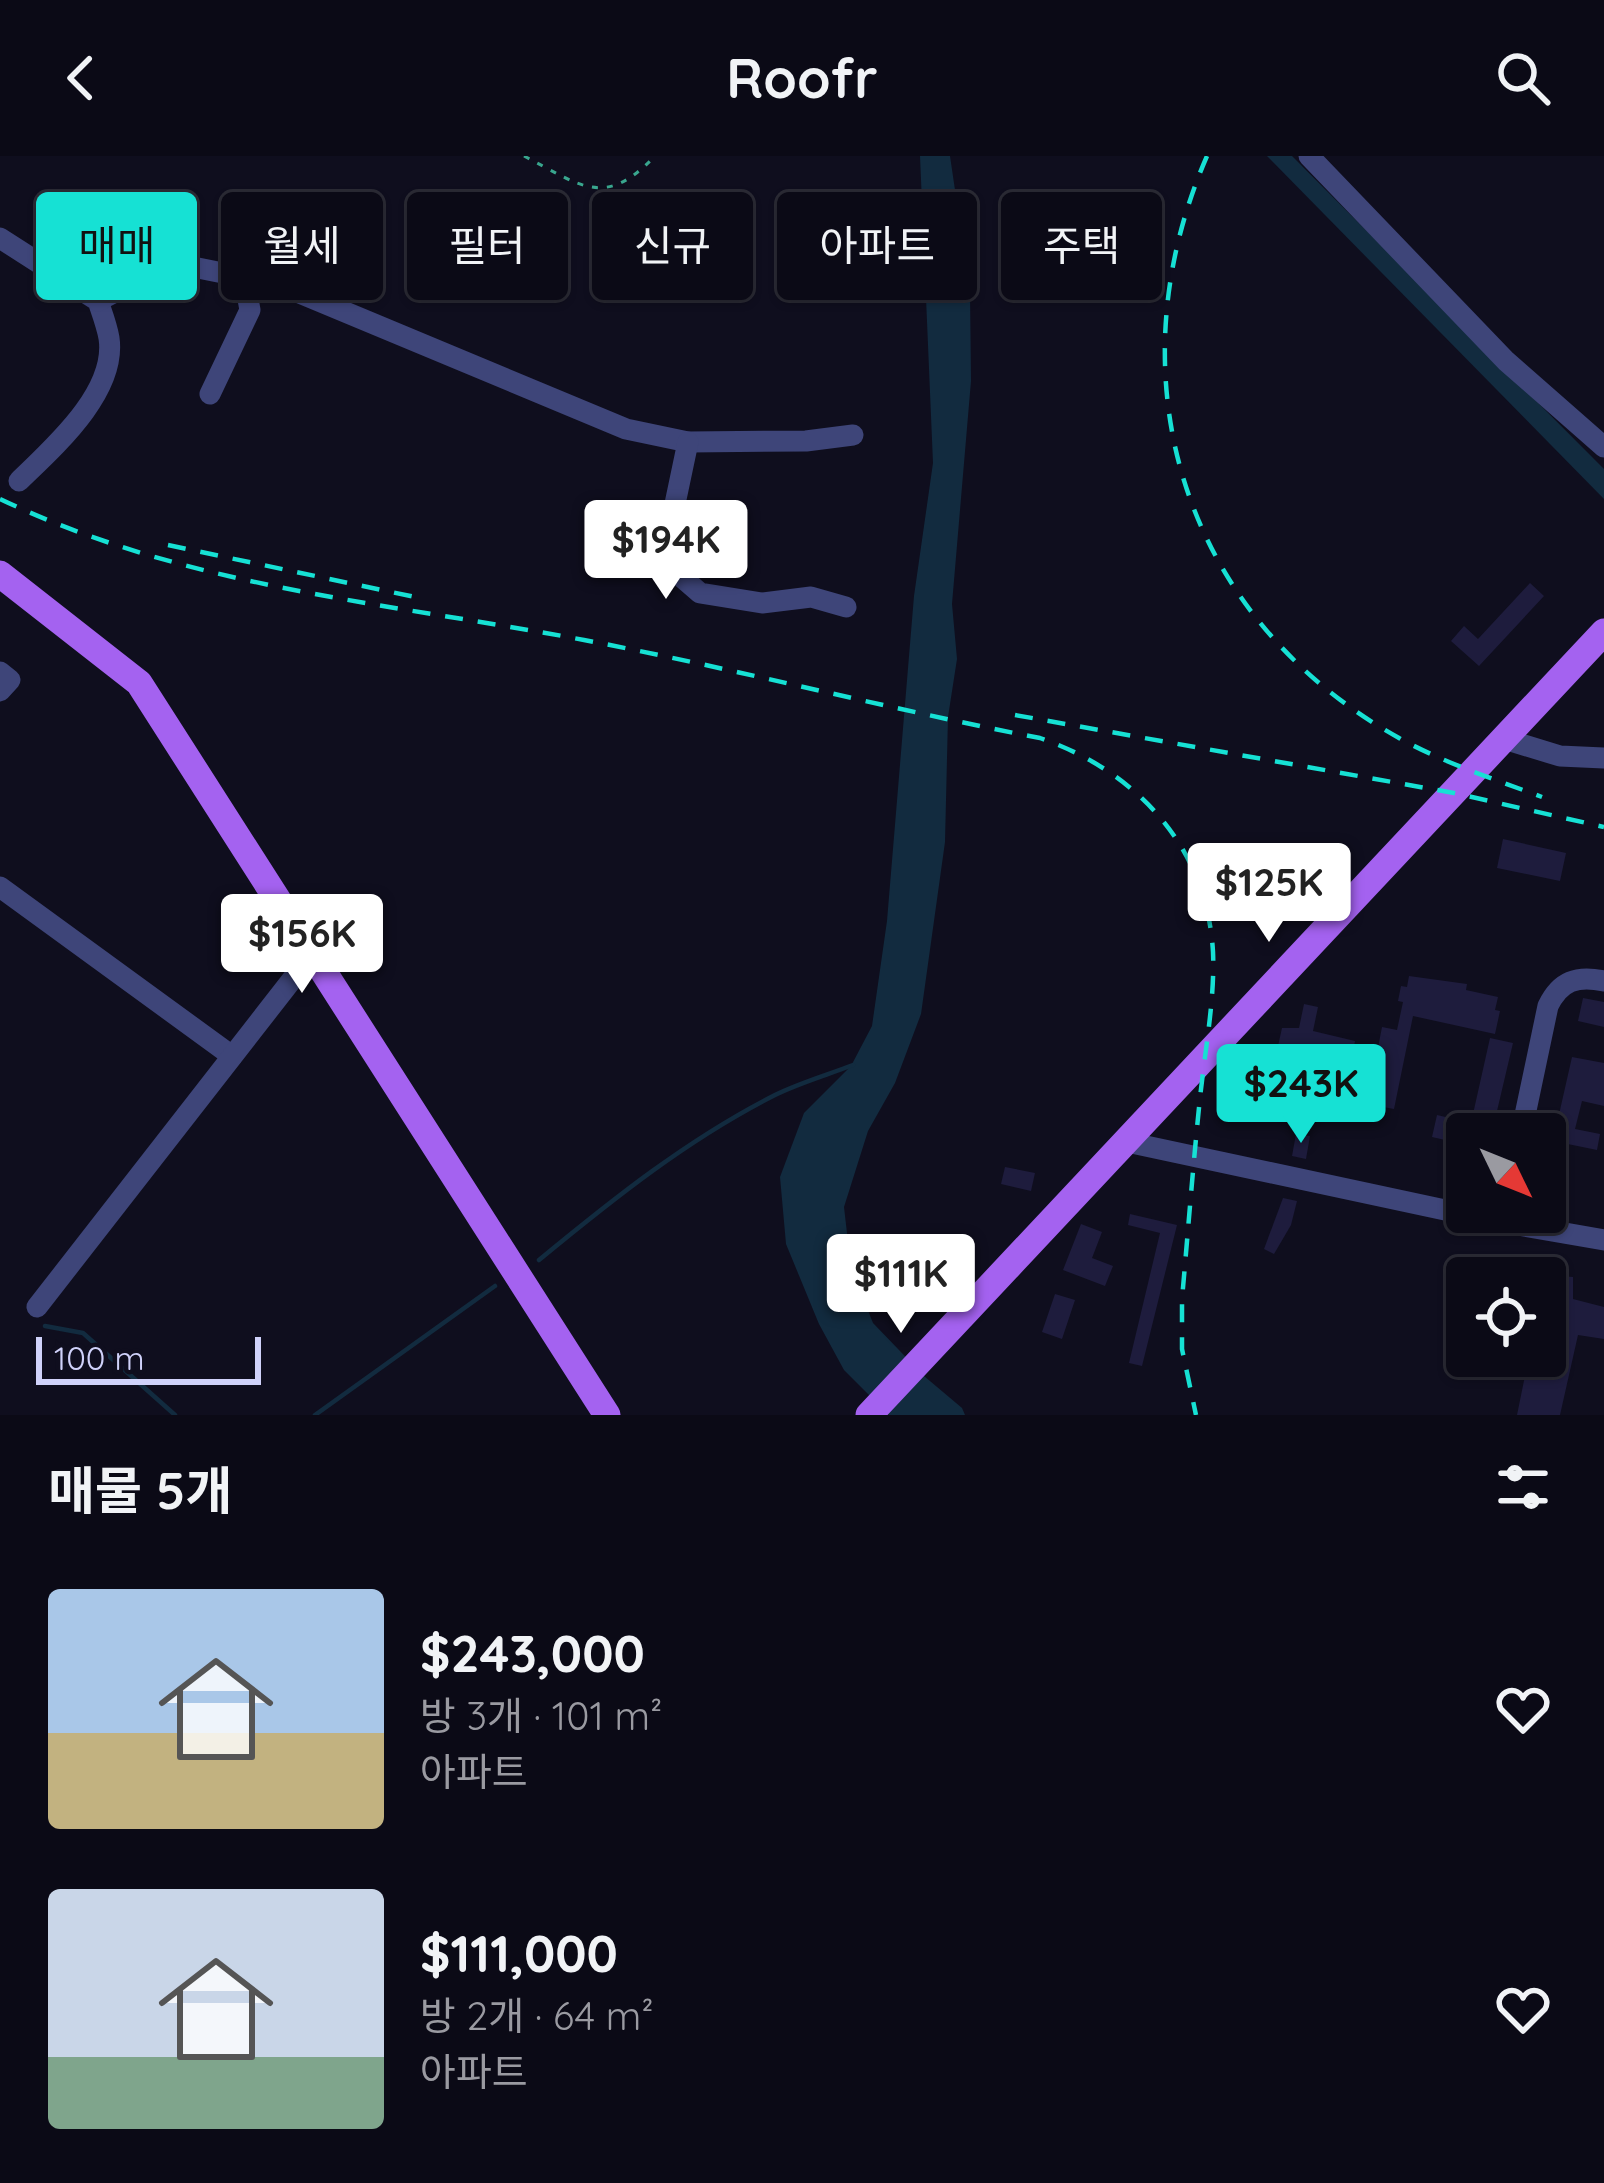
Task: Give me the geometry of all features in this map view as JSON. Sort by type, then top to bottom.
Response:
[{"type":"main road","points":[[4,585],[139,683],[607,1415]]},
{"type":"main road","points":[[869,1415],[1604,632]]},
{"type":"street","points":[[1309,156],[1506,361],[1604,448]]},
{"type":"street","points":[[0,238],[98,301],[110,342],[102,377],[78,424],[19,481]]},
{"type":"street","points":[[98,301],[148,275],[198,268],[221,272]]},
{"type":"street","points":[[210,394],[250,310],[248,300]]},
{"type":"street","points":[[316,300],[626,429],[688,442],[806,442],[854,435]]},
{"type":"street","points":[[688,442],[663,561],[700,593],[762,603],[811,598],[846,607]]},
{"type":"street","points":[[1504,739],[1560,757],[1604,758]]},
{"type":"street","points":[[0,887],[232,1056]]},
{"type":"street","points":[[37,1307],[312,954]]},
{"type":"street","points":[[1525,1113],[1554,993],[1575,979],[1604,981]]},
{"type":"street","points":[[1127,1142],[1446,1206]]},
{"type":"street","points":[[1566,1231],[1604,1240]]},
{"type":"path","points":[[524,156],[566,178],[614,189],[632,181],[655,156]]},
{"type":"water","points":[[920,156],[950,156],[955,192],[922,192]]},
{"type":"water","points":[[1267,156],[1292,156],[1604,469],[1604,499]]},
{"type":"water","points":[[926,300],[970,300],[971,381],[952,604],[957,659],[948,717],[945,842],[921,1014],[895,1083],[868,1131],[844,1207],[851,1268],[873,1323],[965,1415],[889,1415],[844,1370],[819,1324],[786,1244],[780,1177],[804,1113],[851,1066],[872,1026],[887,921],[914,596],[933,463]]},
{"type":"building","points":[[1530,583],[1544,596],[1479,666],[1451,641],[1464,626],[1478,639]]},
{"type":"building","points":[[1503,839],[1566,853],[1560,881],[1497,868]]},
{"type":"building","points":[[1409,976],[1467,984],[1466,990],[1498,997],[1495,1034],[1413,1016],[1394,1109],[1367,1104],[1382,1027],[1397,1030],[1401,986],[1407,987]]},
{"type":"building","points":[[1583,998],[1604,1002],[1604,1027],[1578,1021]]},
{"type":"building","points":[[1304,1004],[1318,1007],[1313,1031],[1355,1041],[1352,1056],[1338,1053],[1332,1080],[1347,1084],[1343,1100],[1306,1092],[1300,1117],[1254,1106],[1255,1075],[1260,1076],[1263,1062],[1274,1064],[1282,1028],[1299,1028]]},
{"type":"building","points":[[1490,1038],[1513,1043],[1497,1113],[1473,1113]]},
{"type":"building","points":[[1572,1057],[1604,1063],[1604,1106],[1582,1101],[1575,1129],[1600,1134],[1597,1150],[1566,1144],[1566,1113],[1559,1113]]},
{"type":"building","points":[[1437,1115],[1446,1117],[1446,1140],[1432,1137]]},
{"type":"building","points":[[1296,1134],[1310,1136],[1306,1159],[1292,1156]]},
{"type":"building","points":[[1005,1167],[1035,1173],[1031,1191],[1001,1184]]},
{"type":"building","points":[[1283,1198],[1297,1201],[1291,1225],[1274,1254],[1264,1249]]},
{"type":"building","points":[[1130,1214],[1177,1225],[1142,1366],[1129,1363],[1160,1233],[1128,1225]]},
{"type":"building","points":[[1081,1224],[1102,1232],[1092,1258],[1113,1266],[1105,1286],[1063,1270]]},
{"type":"building","points":[[1566,1276],[1573,1277],[1573,1299],[1604,1307],[1604,1339],[1578,1335],[1560,1415],[1517,1415],[1525,1377],[1566,1377]]},
{"type":"building","points":[[1055,1294],[1075,1300],[1062,1339],[1042,1332]]},
{"type":"waterway","points":[[539,1260],[712,1131],[784,1091],[853,1065]]},
{"type":"waterway","points":[[315,1415],[495,1286]]},
{"type":"waterway","points":[[45,1326],[83,1333],[175,1415]]},
{"type":"railway","points":[[1207,156],[1179,240],[1166,324],[1168,407],[1186,486],[1218,560],[1264,628],[1325,688],[1416,747],[1542,797]]},
{"type":"railway","points":[[0,499],[71,529],[214,573],[641,651],[1040,738],[1107,770],[1135,792],[1181,846],[1208,914],[1213,952],[1211,1006],[1182,1299],[1182,1349],[1196,1415]]},
{"type":"railway","points":[[168,545],[415,597]]},
{"type":"railway","points":[[1015,715],[1454,793],[1604,827]]}]
